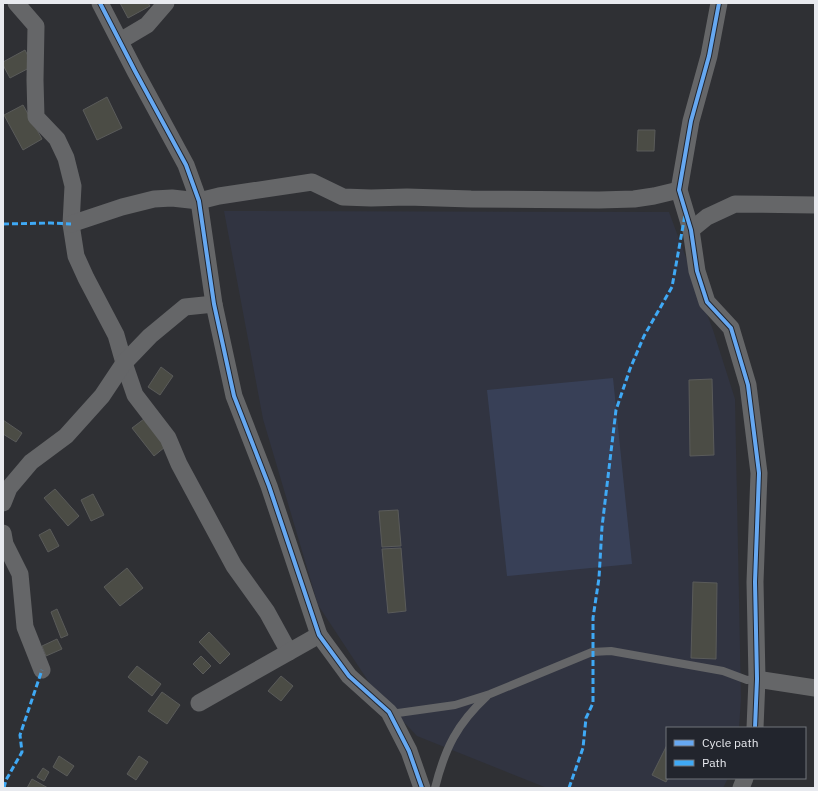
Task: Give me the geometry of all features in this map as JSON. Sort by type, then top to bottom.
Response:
[{"type":"street","points":[[16,3],[36,26],[36,117],[57,139],[66,158],[73,186],[71,224],[76,256],[116,335],[135,395],[168,438],[179,464],[234,566],[267,612],[289,652]]},
{"type":"street","points":[[100,3],[186,165],[199,201],[214,304],[234,396],[269,486],[319,635],[349,676],[389,712],[409,751],[422,788]]},
{"type":"street","points":[[120,41],[147,25],[166,3]]},
{"type":"street","points":[[718,3],[709,56],[691,121],[679,190],[691,230],[696,271],[707,302],[731,328],[748,385],[759,473],[754,582],[757,680],[755,727]]},
{"type":"street","points":[[71,224],[122,207],[154,199],[172,198],[199,201],[218,196],[312,182],[344,197],[371,198],[407,197],[472,200],[599,200],[634,199],[679,190]]},
{"type":"street","points":[[691,230],[707,217],[734,204],[815,205]]},
{"type":"street","points":[[3,503],[9,488],[31,462],[66,436],[102,396],[124,363],[150,336],[185,307],[214,304]]},
{"type":"street","points":[[3,533],[5,544],[20,574],[25,626],[42,670]]},
{"type":"street","points":[[199,703],[319,635]]},
{"type":"street","points":[[757,680],[815,688]]},
{"type":"lane","points":[[389,712],[398,713],[456,705],[490,694],[592,652],[611,651],[723,671],[747,680],[757,680]]},
{"type":"lane","points":[[435,788],[441,765],[455,734],[474,708],[490,694]]},
{"type":"shaded area","points":[[224,211],[669,212],[713,330],[735,399],[741,699],[739,727],[666,727],[666,779],[728,779],[723,788],[547,788],[417,736],[376,693],[318,605],[263,419]]},
{"type":"shaded area","points":[[613,378],[632,564],[507,576],[487,390]]},
{"type":"building","points":[[120,3],[148,3],[150,6],[128,18]]},
{"type":"building","points":[[25,50],[33,66],[10,78],[3,65],[3,62]]},
{"type":"building","points":[[107,97],[122,128],[97,140],[83,110]]},
{"type":"building","points":[[23,105],[42,139],[23,150],[4,115]]},
{"type":"building","points":[[638,130],[655,130],[654,151],[637,151]]},
{"type":"building","points":[[161,367],[173,376],[160,395],[148,387]]},
{"type":"building","points":[[712,379],[714,455],[690,456],[689,380]]},
{"type":"building","points":[[144,419],[165,447],[154,456],[132,428]]},
{"type":"building","points":[[3,420],[22,433],[16,442],[3,434]]},
{"type":"building","points":[[55,489],[79,516],[68,526],[44,498]]},
{"type":"building","points":[[93,494],[104,515],[91,521],[81,500]]},
{"type":"building","points":[[398,510],[401,546],[382,547],[379,511]]},
{"type":"building","points":[[50,529],[59,546],[48,552],[39,535]]},
{"type":"building","points":[[401,548],[406,611],[388,613],[382,549]]},
{"type":"building","points":[[127,568],[143,588],[120,606],[104,587]]},
{"type":"building","points":[[693,582],[717,583],[716,659],[691,658]]},
{"type":"building","points":[[57,609],[68,635],[61,638],[51,612]]},
{"type":"building","points":[[209,632],[230,654],[220,664],[199,642]]},
{"type":"building","points":[[57,639],[62,649],[46,656],[42,646]]},
{"type":"building","points":[[201,656],[211,666],[203,674],[193,664]]},
{"type":"building","points":[[137,666],[161,684],[152,696],[128,677]]},
{"type":"building","points":[[281,676],[293,686],[281,701],[268,691]]},
{"type":"building","points":[[162,692],[180,705],[167,724],[148,711]]},
{"type":"building","points":[[666,747],[666,779],[668,779],[666,782],[652,775]]},
{"type":"building","points":[[59,756],[74,766],[67,776],[53,767]]},
{"type":"building","points":[[139,756],[148,762],[136,780],[127,774]]},
{"type":"building","points":[[43,768],[49,772],[44,781],[37,777]]},
{"type":"building","points":[[32,779],[48,788],[27,788]]},
{"type":"marked path","points":[[569,788],[583,748],[586,718],[593,703],[593,618],[599,578],[602,527],[616,410],[630,369],[644,336],[672,287],[685,215]]},
{"type":"marked path","points":[[3,224],[71,224]]},
{"type":"marked path","points":[[4,788],[6,780],[22,752],[20,735],[42,670]]},
{"type":"cycle path","points":[[100,3],[186,165],[199,201],[214,304],[234,396],[269,486],[319,635],[349,676],[389,712],[409,751],[422,788]]},
{"type":"cycle path","points":[[719,3],[709,56],[691,121],[679,190],[691,230],[697,271],[707,302],[731,328],[748,385],[759,473],[755,582],[757,679],[755,727]]}]
